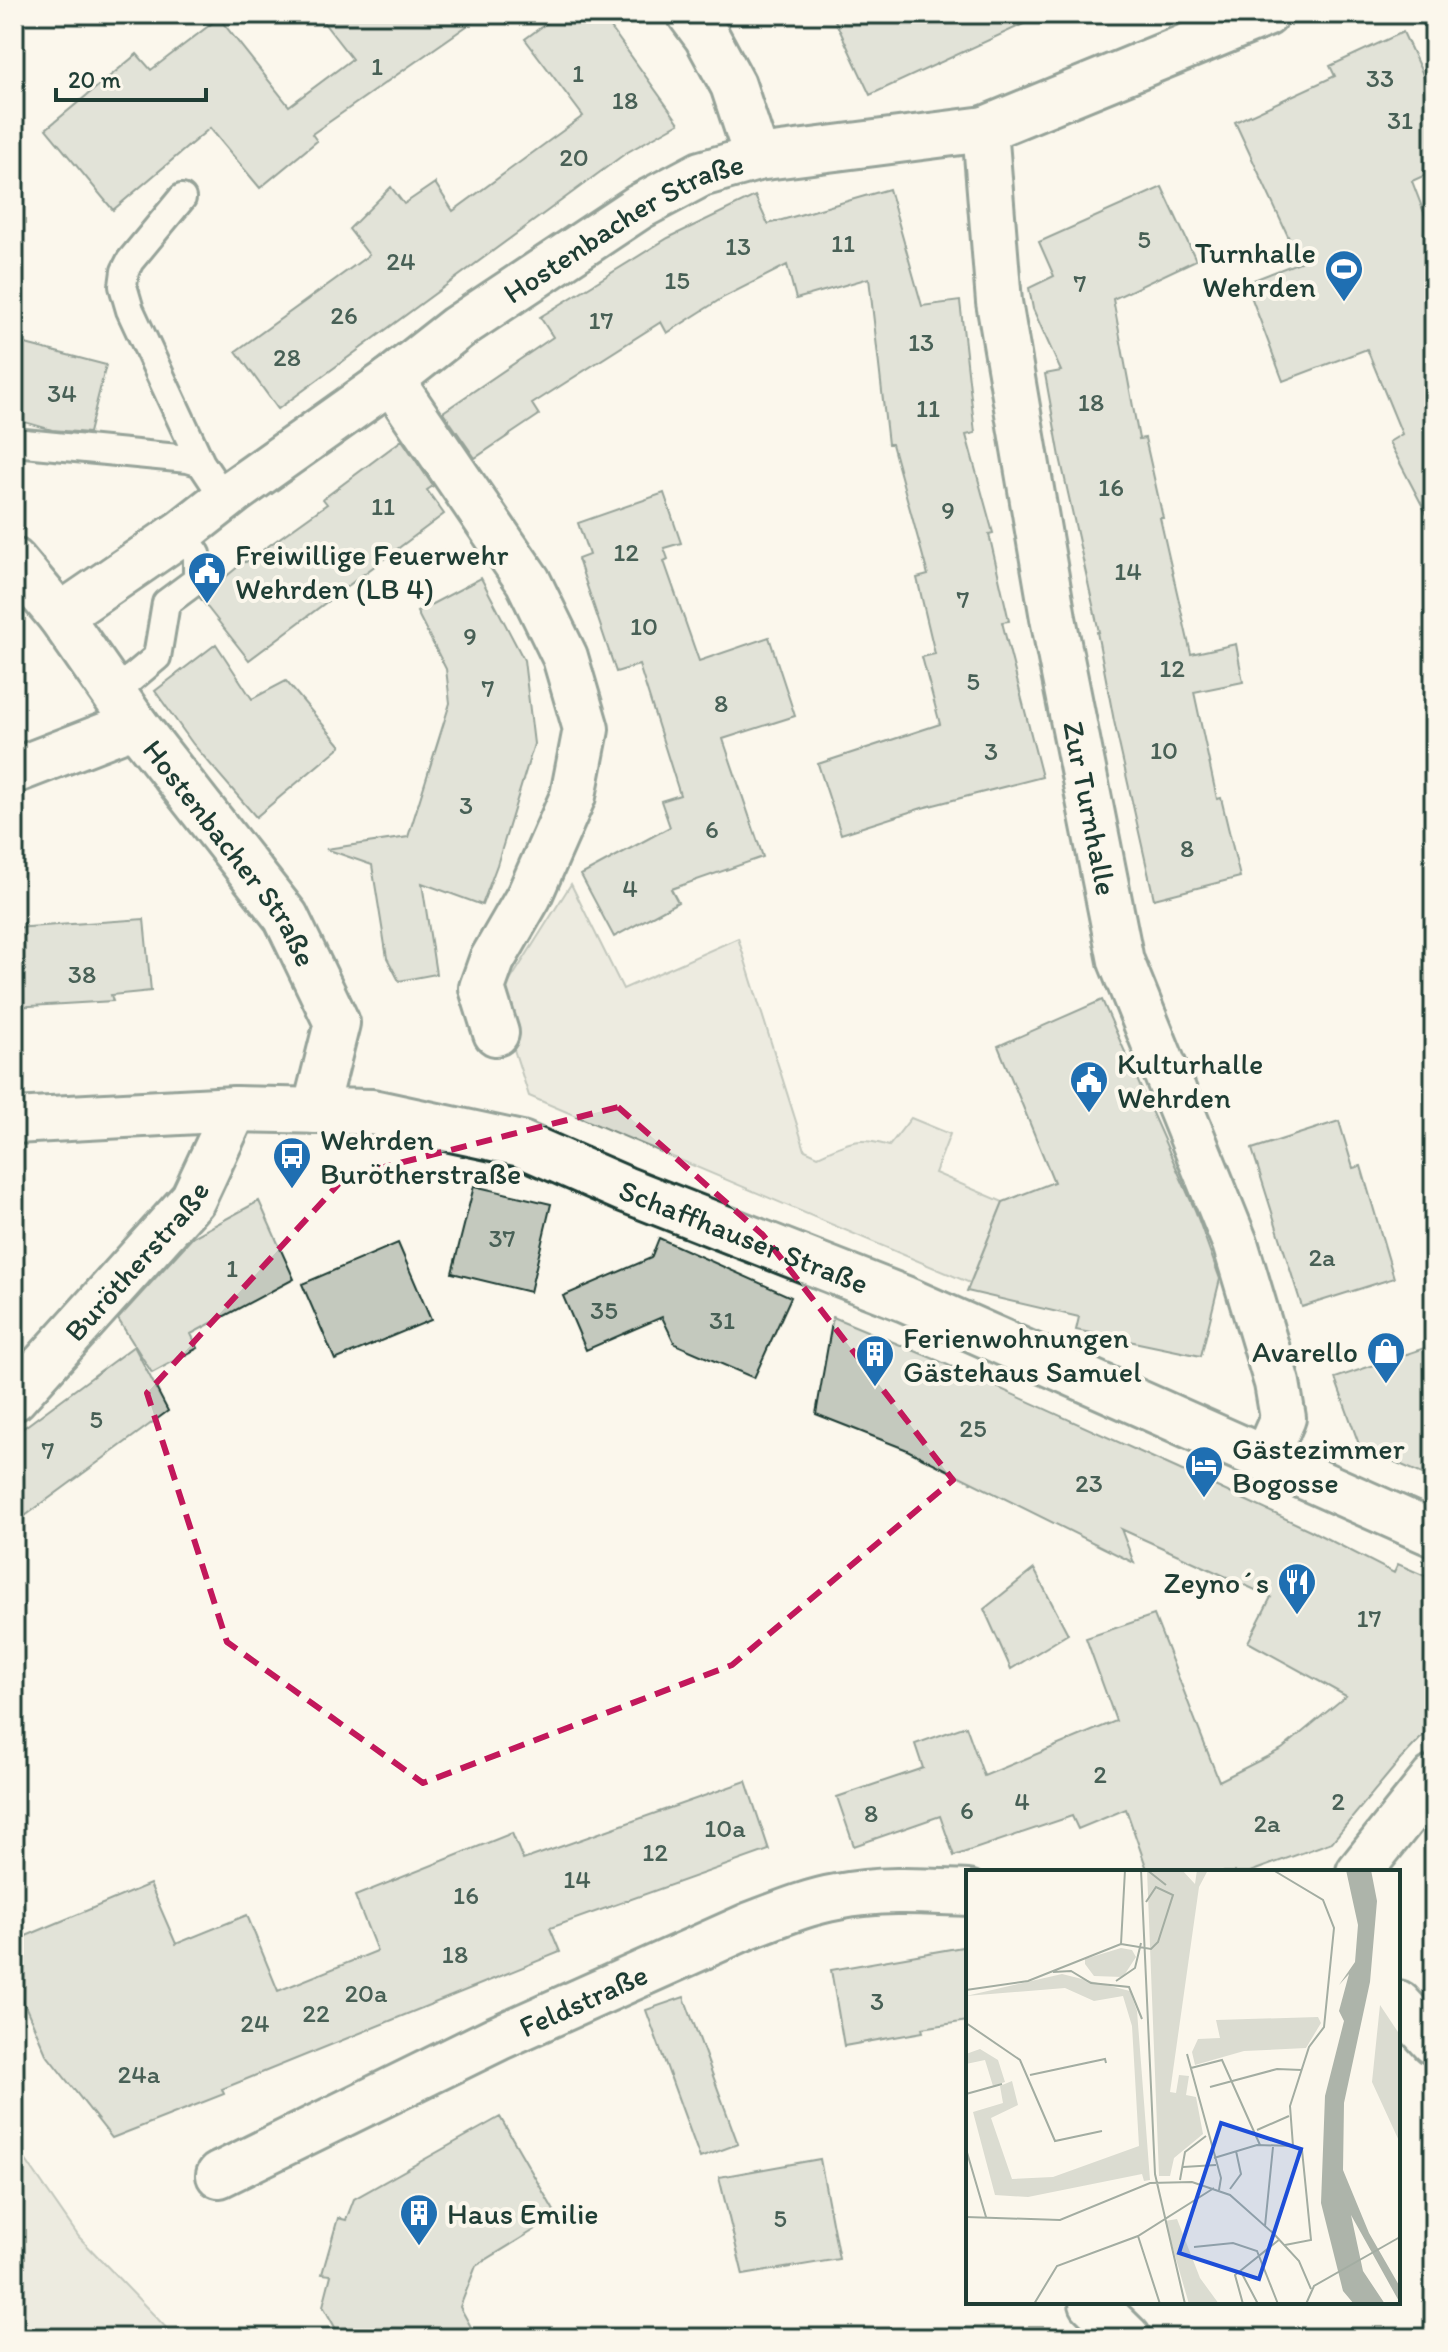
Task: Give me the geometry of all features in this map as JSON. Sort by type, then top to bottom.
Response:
[{"type":"street","points":[[690,14],[707,37],[733,85],[757,158]]},
{"type":"street","name":"Hostenbacher Straße","points":[[60,616],[181,533],[457,328],[639,207],[701,174],[757,158],[985,129],[1266,14]]},
{"type":"street","name":"Zur Turnhalle","points":[[985,129],[999,302],[1053,618],[1121,961],[1235,1243],[1277,1383],[1283,1418],[1265,1459]]},
{"type":"street","points":[[391,380],[528,581],[565,657],[586,729],[573,796],[529,896],[492,960],[482,988],[496,1033]]},
{"type":"street","name":"Hostenbacher Straße","points":[[14,561],[60,616],[124,708],[286,917],[337,1023],[315,1111]]},
{"type":"street","points":[[14,771],[124,708]]},
{"type":"street","name":"Schaffhauser Straße","points":[[14,1121],[235,1109],[372,1112],[521,1144],[624,1189],[905,1299],[1434,1534]]},
{"type":"street","name":"Burötherstraße","points":[[14,1398],[193,1199],[235,1109]]},
{"type":"street","points":[[1361,1870],[1434,1778]]},
{"type":"street","name":"Feldstraße","points":[[219,2175],[498,2038],[781,1913],[837,1897],[903,1890],[966,1893]]},
{"type":"street","points":[[1400,2005],[1434,2042]]},
{"type":"street","points":[[1075,2338],[1091,2304]]},
{"type":"street","points":[[1094,2304],[1128,2338]]},
{"type":"lane","points":[[182,198],[130,261],[123,286],[139,330],[201,463],[225,499]]},
{"type":"lane","points":[[14,442],[164,455],[201,463]]},
{"type":"lane","points":[[124,708],[157,657],[166,603],[197,580],[197,554],[181,533]]},
{"type":"highlighted area","points":[[618,1107],[763,1235],[953,1480],[732,1665],[423,1783],[227,1642],[147,1393],[345,1177]]},
{"type":"shaded area","points":[[571,884],[623,989],[738,938],[805,1150],[818,1156],[860,1141],[889,1146],[911,1118],[950,1134],[935,1173],[1003,1202],[970,1283],[529,1096],[498,1000]]},
{"type":"shaded area","points":[[14,2143],[79,2237],[176,2338],[14,2338]]},
{"type":"building","points":[[317,14],[484,14],[312,134],[317,141],[260,188],[210,128],[113,210],[46,129],[137,54],[151,70],[219,18],[289,106],[352,59]]},
{"type":"building","points":[[559,14],[601,14],[679,123],[626,153],[278,409],[236,351],[369,255],[349,229],[391,187],[404,204],[435,183],[453,211],[583,116],[525,39]]},
{"type":"building","points":[[832,14],[1045,14],[870,95]]},
{"type":"building","points":[[1403,32],[1434,98],[1434,171],[1412,181],[1434,239],[1434,528],[1389,442],[1402,434],[1367,349],[1283,381],[1246,283],[1300,262],[1235,122],[1335,76],[1330,66]]},
{"type":"building","points":[[1162,187],[1196,260],[1113,299],[1139,439],[1145,438],[1191,654],[1236,644],[1243,682],[1194,692],[1217,799],[1221,798],[1240,877],[1154,899],[1114,721],[1099,632],[1045,374],[1061,371],[1033,309],[1029,288],[1054,276],[1039,242]]},
{"type":"building","points":[[889,189],[922,306],[960,301],[975,433],[966,435],[993,533],[989,534],[1009,621],[1002,622],[1042,777],[922,808],[841,834],[818,764],[940,724],[922,657],[935,654],[917,578],[928,575],[892,444],[888,444],[869,278],[796,299],[787,265],[724,297],[667,333],[661,322],[532,404],[539,415],[475,458],[443,412],[553,337],[540,317],[668,238],[755,196],[768,224]]},
{"type":"building","points":[[14,341],[106,365],[89,433],[52,430],[14,419]]},
{"type":"building","points":[[402,440],[433,486],[427,490],[444,514],[249,660],[200,598],[245,561],[327,504],[323,499]]},
{"type":"building","points":[[664,493],[681,543],[664,548],[668,559],[664,561],[699,661],[769,637],[795,716],[723,739],[763,857],[671,889],[678,902],[614,937],[581,875],[670,827],[661,801],[680,795],[639,665],[616,672],[578,559],[589,555],[578,523]]},
{"type":"building","points":[[481,578],[524,660],[534,744],[482,905],[422,883],[436,974],[399,981],[387,958],[372,865],[326,849],[408,837],[450,703],[446,669],[417,612]]},
{"type":"building","points":[[216,644],[252,699],[286,681],[341,746],[256,817],[193,744],[155,691]]},
{"type":"building","points":[[144,919],[151,991],[111,995],[113,1001],[14,1007],[14,928]]},
{"type":"building","name":"Kulturhalle Wehrden","points":[[1102,1000],[1195,1210],[1220,1279],[1201,1356],[1076,1330],[1079,1317],[967,1291],[1003,1202],[1054,1182],[998,1046]]},
{"type":"building","points":[[1339,1121],[1353,1168],[1361,1166],[1394,1278],[1302,1307],[1252,1149]]},
{"type":"building","points":[[474,1186],[551,1204],[530,1292],[452,1273]]},
{"type":"building","points":[[259,1201],[294,1279],[191,1334],[198,1348],[152,1373],[118,1319],[193,1237]]},
{"type":"building","points":[[659,1238],[791,1297],[754,1378],[675,1344],[662,1317],[586,1350],[563,1296],[651,1258]]},
{"type":"building","points":[[398,1243],[431,1320],[335,1360],[302,1284]]},
{"type":"building","points":[[833,1317],[939,1361],[1178,1469],[1394,1573],[1398,1564],[1434,1580],[1434,1724],[1332,1842],[1255,1870],[1147,1870],[1126,1809],[1078,1829],[1072,1816],[954,1856],[940,1816],[854,1846],[837,1797],[923,1768],[915,1744],[966,1726],[984,1776],[1116,1721],[1086,1638],[1154,1615],[1219,1781],[1282,1749],[1346,1696],[1248,1642],[1271,1597],[1121,1529],[1134,1563],[905,1449],[816,1414]]},
{"type":"building","points":[[1434,1345],[1434,1479],[1360,1447],[1335,1378]]},
{"type":"building","points":[[134,1346],[168,1411],[14,1524],[14,1435]]},
{"type":"building","points":[[1034,1569],[1068,1634],[1011,1669],[984,1609]]},
{"type":"building","points":[[746,1781],[769,1850],[550,1928],[560,1952],[222,2089],[224,2094],[112,2138],[46,2054],[14,1980],[14,1941],[150,1884],[176,1944],[247,1915],[278,1991],[377,1951],[355,1896],[512,1833],[523,1860]]},
{"type":"building","points":[[966,1946],[966,2021],[844,2046],[831,1970]]},
{"type":"building","points":[[684,1997],[738,2144],[700,2158],[646,2010]]},
{"type":"building","name":"Haus Emilie","points":[[500,2117],[557,2216],[476,2266],[460,2307],[477,2338],[341,2338],[323,2306],[331,2275],[322,2274],[338,2218],[346,2220],[354,2199]]},
{"type":"building","points":[[820,2159],[839,2259],[743,2275],[719,2177]]},
{"type":"place","name":"Turnhalle Wehrden","points":[[1344,303]]},
{"type":"place","name":"Freiwillige Feuerwehr Wehrden (LB 4)","points":[[207,605]]},
{"type":"place","name":"Kulturhalle Wehrden","points":[[1089,1114]]},
{"type":"place","name":"Wehrden Burötherstraße","points":[[292,1190]]},
{"type":"place","name":"Avarello","points":[[1386,1385]]},
{"type":"place","name":"Ferienwohnungen Gästehaus Samuel","points":[[875,1388]]},
{"type":"place","name":"Gästezimmer Bogosse","points":[[1204,1499]]},
{"type":"place","name":"Zeyno´s","points":[[1297,1616]]},
{"type":"place","name":"Haus Emilie","points":[[419,2247]]}]
